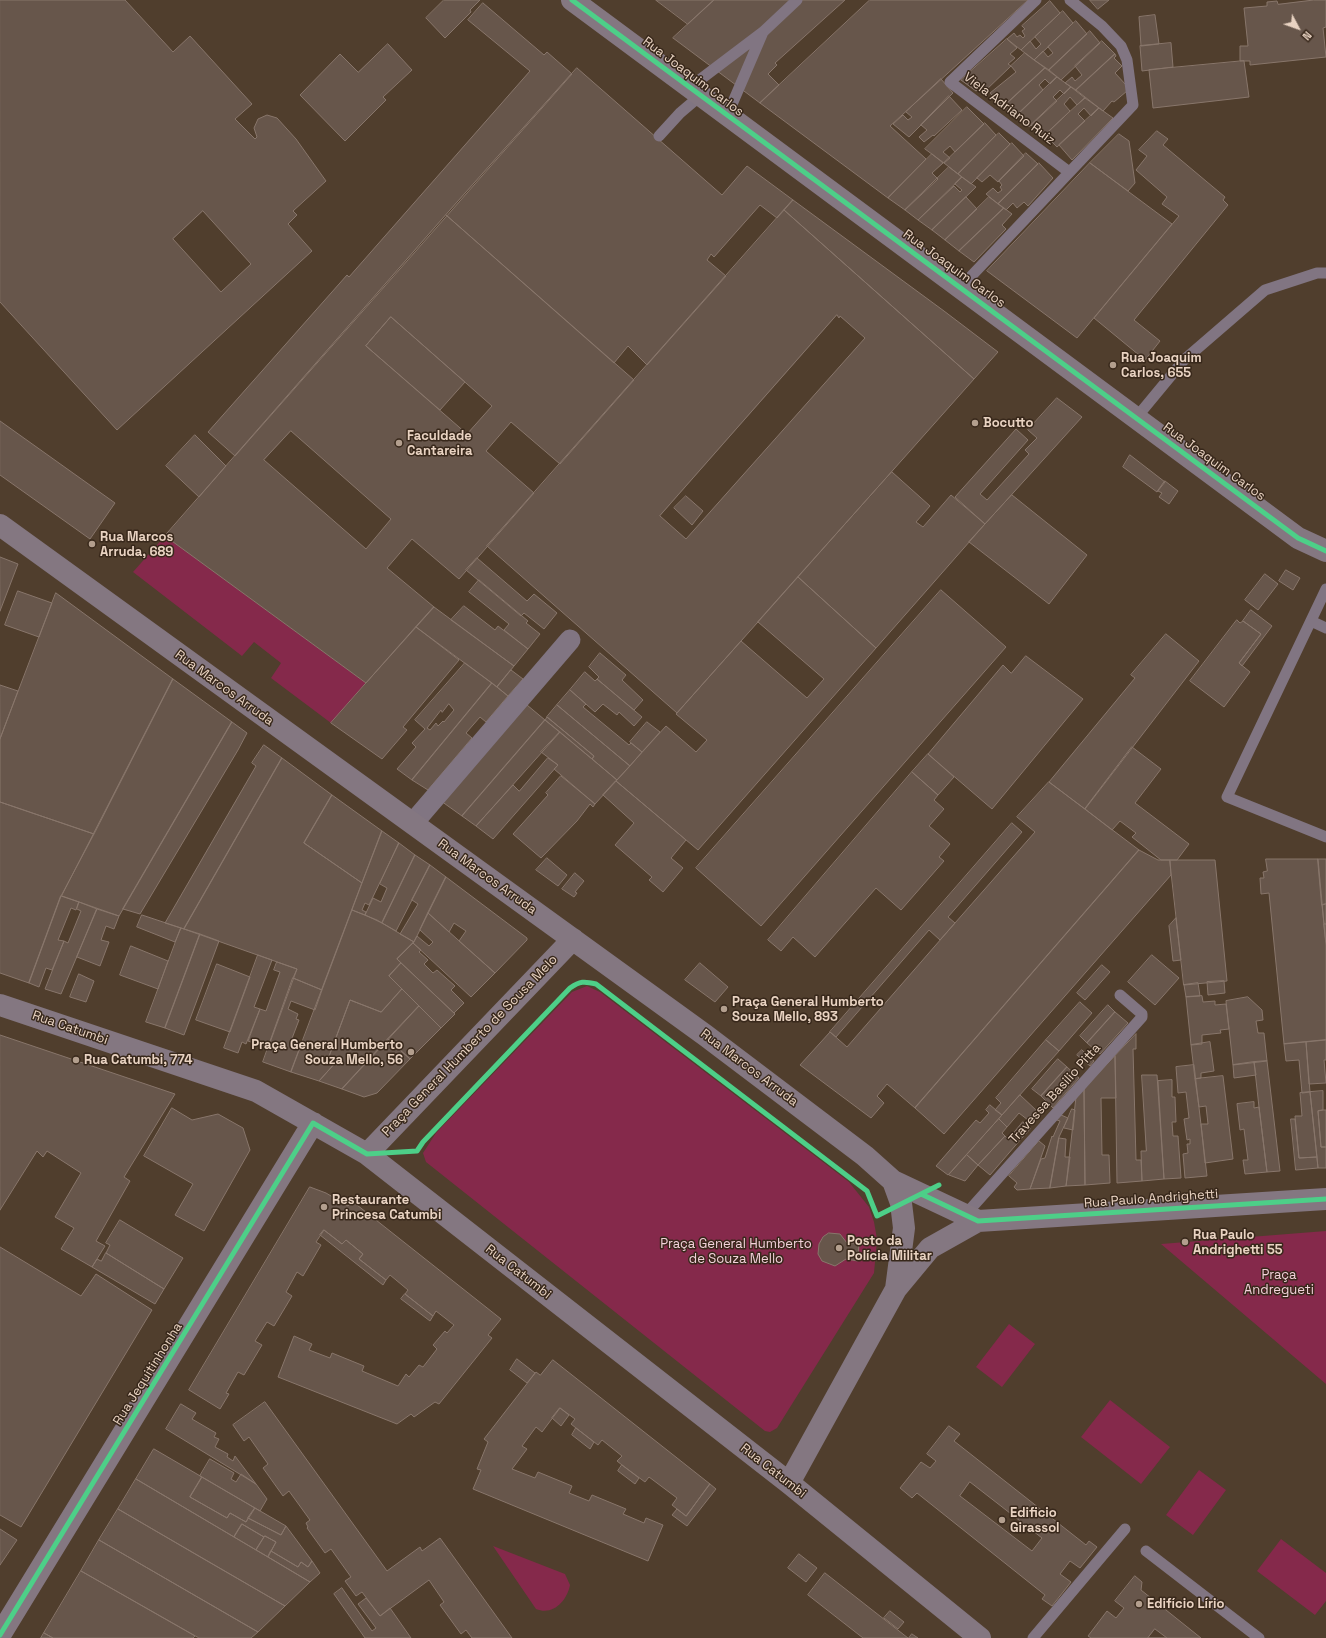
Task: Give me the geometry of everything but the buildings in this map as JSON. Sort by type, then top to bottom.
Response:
[{"type":"main road","name":"Rua Joaquim Carlos","points":[[572,0],[1298,538],[1326,551]]},
{"type":"main road","name":"Rua Marcos Arruda","points":[[0,525],[705,1035],[865,1156],[893,1181],[972,1218]]},
{"type":"main road","name":"Praça General Humberto de Sousa Melo","points":[[367,1154],[573,939]]},
{"type":"main road","name":"Rua Catumbi","points":[[0,1004],[256,1091],[367,1154],[789,1483],[980,1638]]},
{"type":"main road","name":"Rua Jequitinhonha","points":[[0,1635],[313,1123]]},
{"type":"main road","points":[[893,1181],[901,1203],[904,1228],[896,1290]]},
{"type":"main road","name":"Rua Paulo Andrighetti","points":[[972,1218],[1326,1199]]},
{"type":"main road","points":[[789,1483],[896,1290],[930,1248],[972,1218]]},
{"type":"street","points":[[413,823],[570,640]]},
{"type":"lane","points":[[659,136],[680,113],[695,92],[797,0]]},
{"type":"lane","name":"Viela Adriano Ruiz","points":[[1036,0],[950,82],[1070,172]]},
{"type":"lane","points":[[960,288],[1132,108],[1134,102],[1127,60],[1120,46],[1102,26],[1070,0]]},
{"type":"lane","points":[[727,116],[763,32]]},
{"type":"lane","points":[[1136,418],[1184,360],[1265,290],[1317,273],[1326,273]]},
{"type":"lane","points":[[1326,589],[1227,797],[1326,837]]},
{"type":"lane","points":[[1311,621],[1326,628]]},
{"type":"lane","name":"Travessa Basilio Pitta","points":[[972,1218],[1142,1017],[1142,1014],[1120,995]]},
{"type":"lane","points":[[1033,1638],[1125,1529]]},
{"type":"lane","points":[[1146,1551],[1259,1638]]},
{"type":"green space","points":[[165,536],[366,683],[331,723],[271,678],[281,663],[254,642],[242,656],[133,572]]},
{"type":"green space","name":"Praça General Humberto de Souza Mello","points":[[587,986],[600,992],[849,1182],[869,1207],[874,1222],[877,1239],[874,1273],[777,1428],[770,1432],[765,1431],[426,1162],[423,1153],[436,1133],[572,992]]},
{"type":"green space","name":"Praça Andregueti","points":[[1326,1231],[1326,1384],[1161,1244]]},
{"type":"green space","points":[[1009,1324],[1035,1344],[1002,1387],[976,1367]]},
{"type":"green space","points":[[1110,1400],[1170,1447],[1141,1484],[1081,1437]]},
{"type":"green space","points":[[1199,1470],[1226,1490],[1193,1535],[1166,1515]]},
{"type":"green space","points":[[1281,1539],[1326,1573],[1326,1601],[1315,1615],[1257,1571]]},
{"type":"green space","points":[[493,1546],[565,1574],[570,1585],[566,1596],[558,1606],[553,1609],[542,1611],[536,1609]]},
{"type":"cycle path","points":[[572,0],[1298,538],[1326,551]]},
{"type":"cycle path","points":[[0,1635],[313,1123],[367,1154],[417,1151],[423,1142],[570,988],[579,983],[585,982],[596,984],[867,1191],[877,1216],[939,1185]]},
{"type":"cycle path","points":[[921,1194],[978,1221],[1326,1199]]},
{"type":"place","name":"Rua Joaquim Carlos, 655","points":[[1113,365]]},
{"type":"place","name":"Bocutto","points":[[975,423]]},
{"type":"place","name":"Faculdade Cantareira","points":[[399,443]]},
{"type":"place","name":"Rua Marcos Arruda, 689","points":[[92,544]]},
{"type":"place","name":"Praça General Humberto Souza Mello, 893","points":[[724,1009]]},
{"type":"place","name":"Praça General Humberto Souza Mello, 56","points":[[411,1052]]},
{"type":"place","name":"Rua Catumbi, 774","points":[[76,1060]]},
{"type":"place","name":"Restaurante Princesa Catumbi","points":[[324,1207]]},
{"type":"place","name":"Rua Paulo Andrighetti 55","points":[[1185,1242]]},
{"type":"place","name":"Posto da Polícia Militar","points":[[839,1248]]},
{"type":"place","name":"Edificio Girassol","points":[[1002,1520]]},
{"type":"place","name":"Edifício Lírio","points":[[1139,1604]]}]
